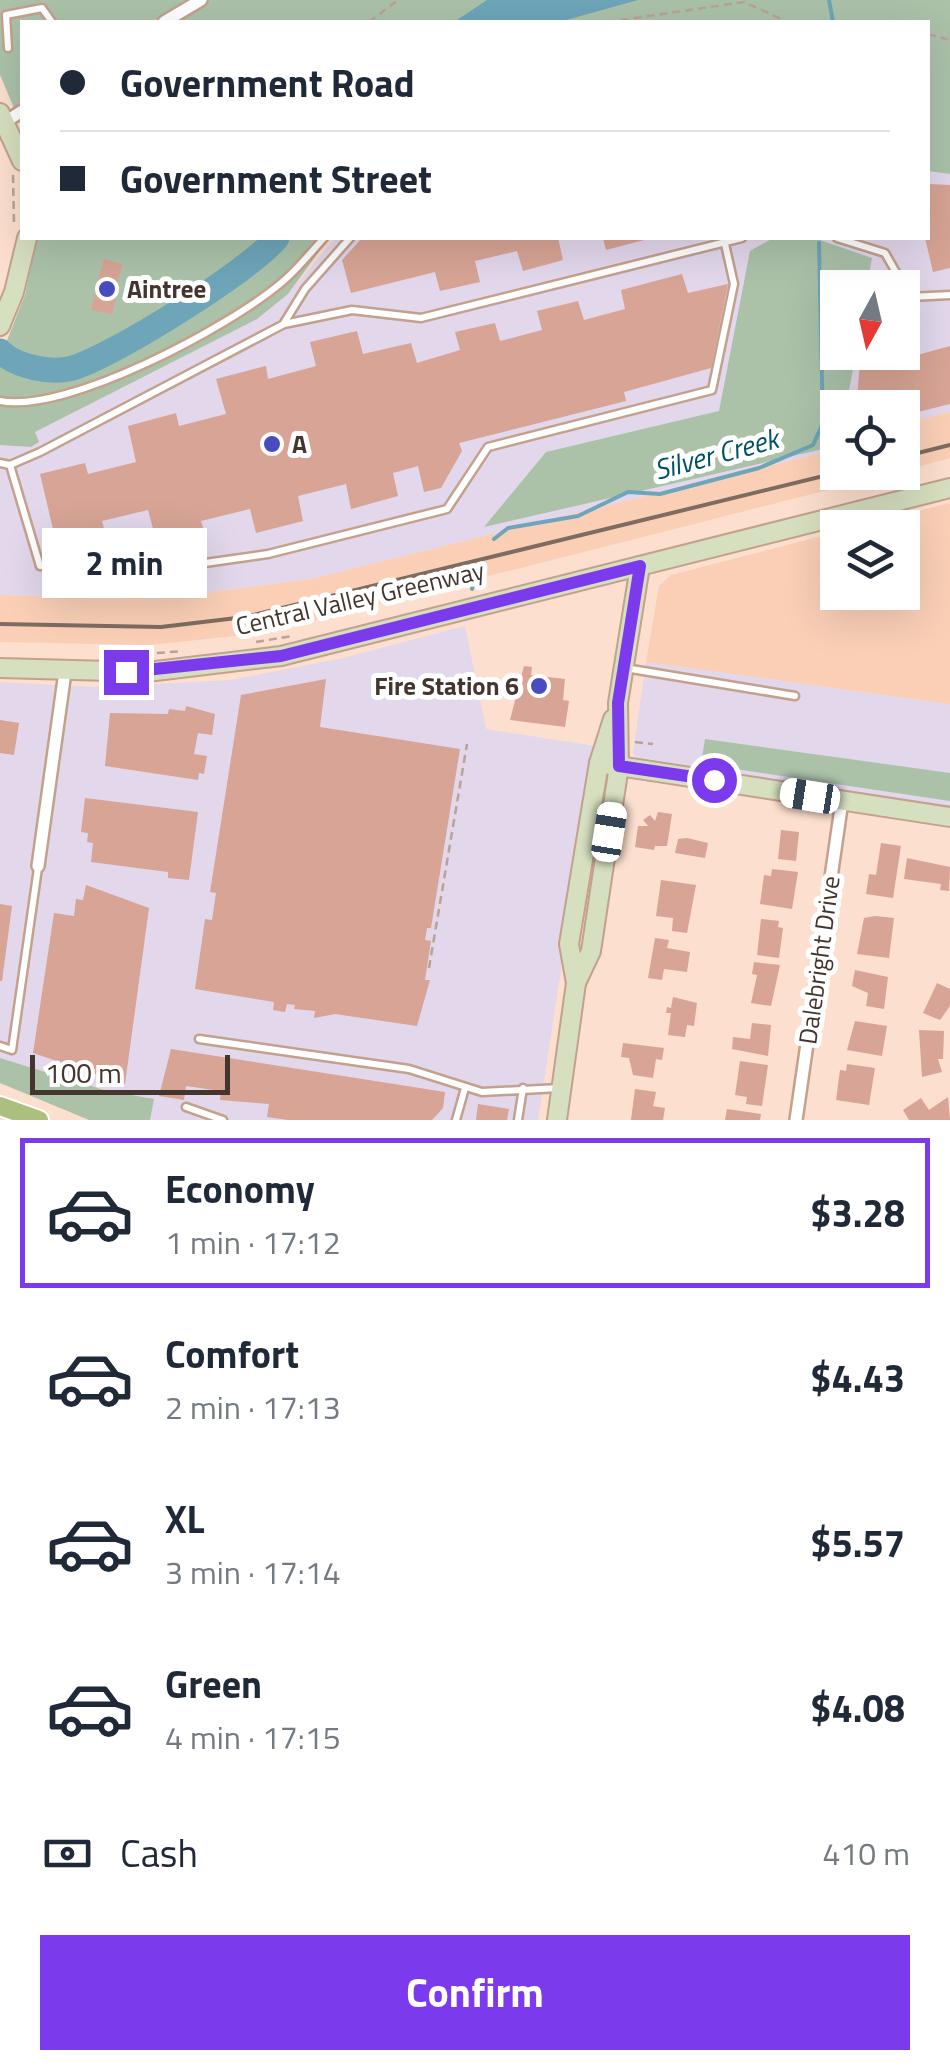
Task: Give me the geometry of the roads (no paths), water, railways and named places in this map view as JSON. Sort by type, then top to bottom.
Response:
[{"type":"main road","points":[[0,1106],[39,1120]]},
{"type":"street","points":[[167,20],[200,0]]},
{"type":"street","points":[[3,118],[15,161]]},
{"type":"street","points":[[3,318],[20,236]]},
{"type":"street","points":[[0,668],[64,672],[166,670],[281,656],[950,488]]},
{"type":"street","points":[[576,983],[569,944],[599,763],[618,703],[640,566]]},
{"type":"street","points":[[38,866],[64,672]]},
{"type":"street","points":[[556,1120],[576,983],[591,950],[619,766],[618,703]]},
{"type":"street","points":[[599,763],[950,817]]},
{"type":"street","name":"Dalebright Drive","points":[[796,1120],[842,801]]},
{"type":"lane","points":[[8,48],[6,15],[42,8],[51,20]]},
{"type":"lane","points":[[0,401],[34,403],[76,394],[129,369],[249,307],[283,282],[322,240]]},
{"type":"lane","points":[[284,324],[306,289],[348,240]]},
{"type":"lane","points":[[0,463],[10,465],[284,324],[352,310],[421,318],[736,240]]},
{"type":"lane","points":[[844,240],[885,253],[910,297],[950,295]]},
{"type":"lane","points":[[10,465],[40,566],[170,568],[268,554],[446,509],[488,446],[712,390],[734,284],[725,244]]},
{"type":"lane","points":[[624,668],[795,696]]},
{"type":"lane","points":[[0,1046],[12,1050],[38,866]]},
{"type":"lane","points":[[199,1039],[409,1069],[465,1088],[502,1094],[523,1088],[561,1088]]},
{"type":"lane","points":[[456,1120],[465,1088]]},
{"type":"lane","points":[[518,1120],[523,1088]]},
{"type":"lane","points":[[186,1107],[223,1120]]},
{"type":"water","points":[[487,0],[638,0],[566,20],[457,20]]},
{"type":"waterway","name":"Silver Creek","points":[[829,0],[833,20]]},
{"type":"waterway","points":[[0,351],[15,361],[45,369],[64,370],[93,360],[211,290],[275,240]]},
{"type":"waterway","name":"Silver Creek","points":[[494,539],[508,528],[578,516],[628,492],[660,494],[759,468],[813,445],[823,423],[819,243]]},
{"type":"waterway","name":"Silver Creek","points":[[472,589],[475,576]]},
{"type":"railway","points":[[920,452],[950,445]]},
{"type":"railway","points":[[0,624],[161,627],[245,617],[820,477]]},
{"type":"place","name":"Aintree","points":[[107,289]]},
{"type":"place","name":"A","points":[[272,444]]},
{"type":"place","name":"Fire Station 6","points":[[539,686]]}]
